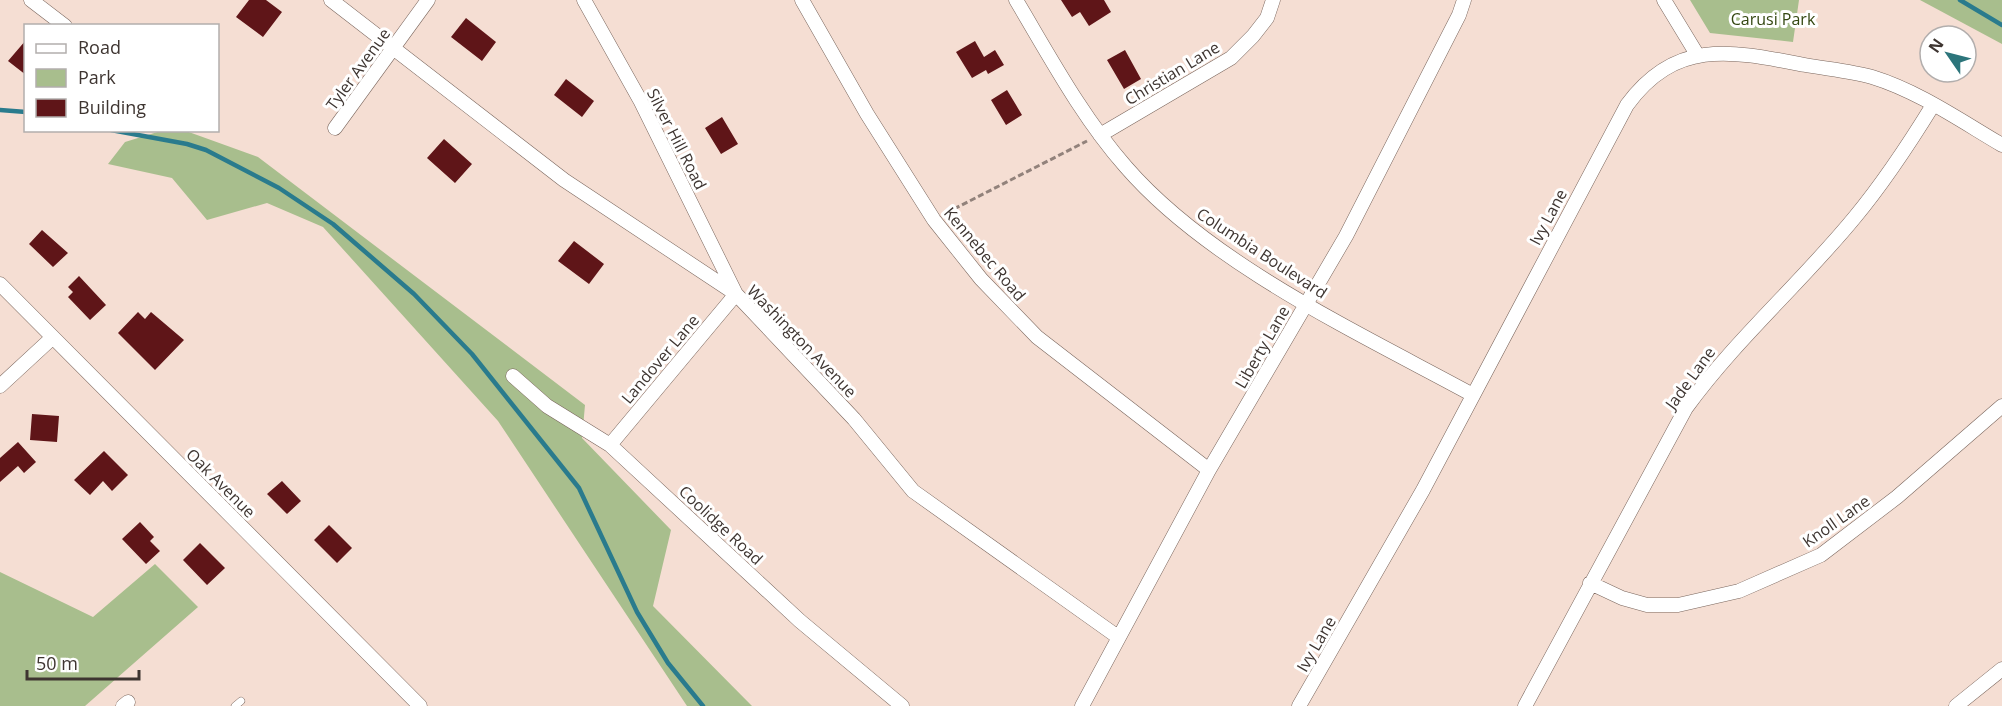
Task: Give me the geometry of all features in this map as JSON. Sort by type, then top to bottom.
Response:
[{"type":"street","points":[[31,0],[62,24]]},
{"type":"street","name":"Washington Avenue","points":[[331,0],[392,50],[564,180],[736,294],[854,419],[913,491],[1118,637]]},
{"type":"street","name":"Tyler Avenue","points":[[335,128],[428,0]]},
{"type":"street","name":"Silver Hill Road","points":[[584,0],[640,100],[736,294]]},
{"type":"street","name":"Kennebec Road","points":[[802,0],[867,114],[934,219],[981,279],[1037,337],[1209,471]]},
{"type":"street","name":"Columbia Boulevard","points":[[1016,0],[1100,135],[1127,168],[1168,209],[1211,243],[1306,304],[1473,395]]},
{"type":"street","name":"Christian Lane","points":[[1100,135],[1231,58],[1267,18],[1273,0]]},
{"type":"street","name":"Liberty Lane","points":[[1082,706],[1209,471],[1346,236],[1459,15],[1464,0]]},
{"type":"street","points":[[1664,0],[1698,56]]},
{"type":"street","name":"Ivy Lane","points":[[1299,706],[1423,490],[1627,105],[1659,70],[1698,56],[1721,53],[1757,56],[1873,77],[1933,105],[2002,145]]},
{"type":"street","name":"Jade Lane","points":[[1525,706],[1686,408],[1714,369],[1854,218],[1896,165],[1933,105]]},
{"type":"street","name":"Oak Avenue","points":[[0,284],[420,706]]},
{"type":"street","name":"Landover Lane","points":[[610,445],[736,294]]},
{"type":"street","points":[[0,386],[52,338]]},
{"type":"street","name":"Coolidge Road","points":[[513,376],[547,406],[610,445],[800,621],[902,706]]},
{"type":"street","name":"Knoll Lane","points":[[1590,584],[1622,598],[1647,605],[1678,605],[1739,591],[1821,555],[1897,498],[2002,406]]},
{"type":"street","points":[[1956,706],[2002,669]]},
{"type":"path","points":[[934,219],[1100,135]]},
{"type":"green space","name":"Carusi Park","points":[[1690,0],[1799,0],[1793,42],[1710,33]]},
{"type":"green space","points":[[1920,0],[2002,0],[2002,44],[1978,31],[1978,24],[1965,24]]},
{"type":"green space","points":[[158,132],[189,132],[258,157],[585,405],[582,438],[671,530],[653,606],[752,706],[687,706],[498,421],[323,227],[267,203],[207,220],[172,178],[108,164],[125,142]]},
{"type":"green space","points":[[155,564],[198,607],[85,706],[0,706],[0,572],[93,617]]},
{"type":"building","points":[[249,0],[266,0],[282,12],[263,37],[236,17]]},
{"type":"building","points":[[1061,0],[1104,0],[1111,12],[1089,26],[1080,12],[1072,17]]},
{"type":"building","points":[[466,18],[496,42],[482,61],[451,37]]},
{"type":"building","points":[[975,41],[984,57],[995,50],[1004,65],[988,74],[986,70],[972,78],[956,52]]},
{"type":"building","points":[[24,42],[24,73],[8,61]]},
{"type":"building","points":[[1125,50],[1141,79],[1124,89],[1107,60]]},
{"type":"building","points":[[566,79],[594,101],[582,117],[554,95]]},
{"type":"building","points":[[1007,90],[1022,115],[1006,125],[991,100]]},
{"type":"building","points":[[722,117],[738,144],[721,154],[705,128]]},
{"type":"building","points":[[444,139],[472,164],[455,183],[427,158]]},
{"type":"building","points":[[42,230],[68,253],[53,267],[29,244]]},
{"type":"building","points":[[574,241],[604,264],[589,284],[558,261]]},
{"type":"building","points":[[79,276],[106,305],[90,320],[68,297],[73,292],[68,287]]},
{"type":"building","points":[[138,312],[145,319],[151,312],[184,340],[155,370],[118,333]]},
{"type":"building","points":[[32,414],[59,416],[57,442],[30,440]]},
{"type":"building","points":[[18,442],[36,462],[24,473],[18,466],[0,482],[0,458]]},
{"type":"building","points":[[104,451],[128,475],[112,491],[103,481],[90,495],[74,480]]},
{"type":"building","points":[[282,481],[301,501],[287,514],[267,494]]},
{"type":"building","points":[[140,522],[154,537],[150,541],[160,551],[146,564],[122,539]]},
{"type":"building","points":[[329,525],[352,548],[337,563],[314,540]]},
{"type":"building","points":[[200,543],[225,568],[207,585],[183,560]]},
{"type":"waterway","points":[[1960,0],[2002,25]]},
{"type":"waterway","points":[[0,110],[24,112]]},
{"type":"waterway","points":[[122,132],[187,144],[206,150],[279,188],[333,224],[414,294],[472,354],[579,488],[637,612],[668,663],[703,706]]}]
